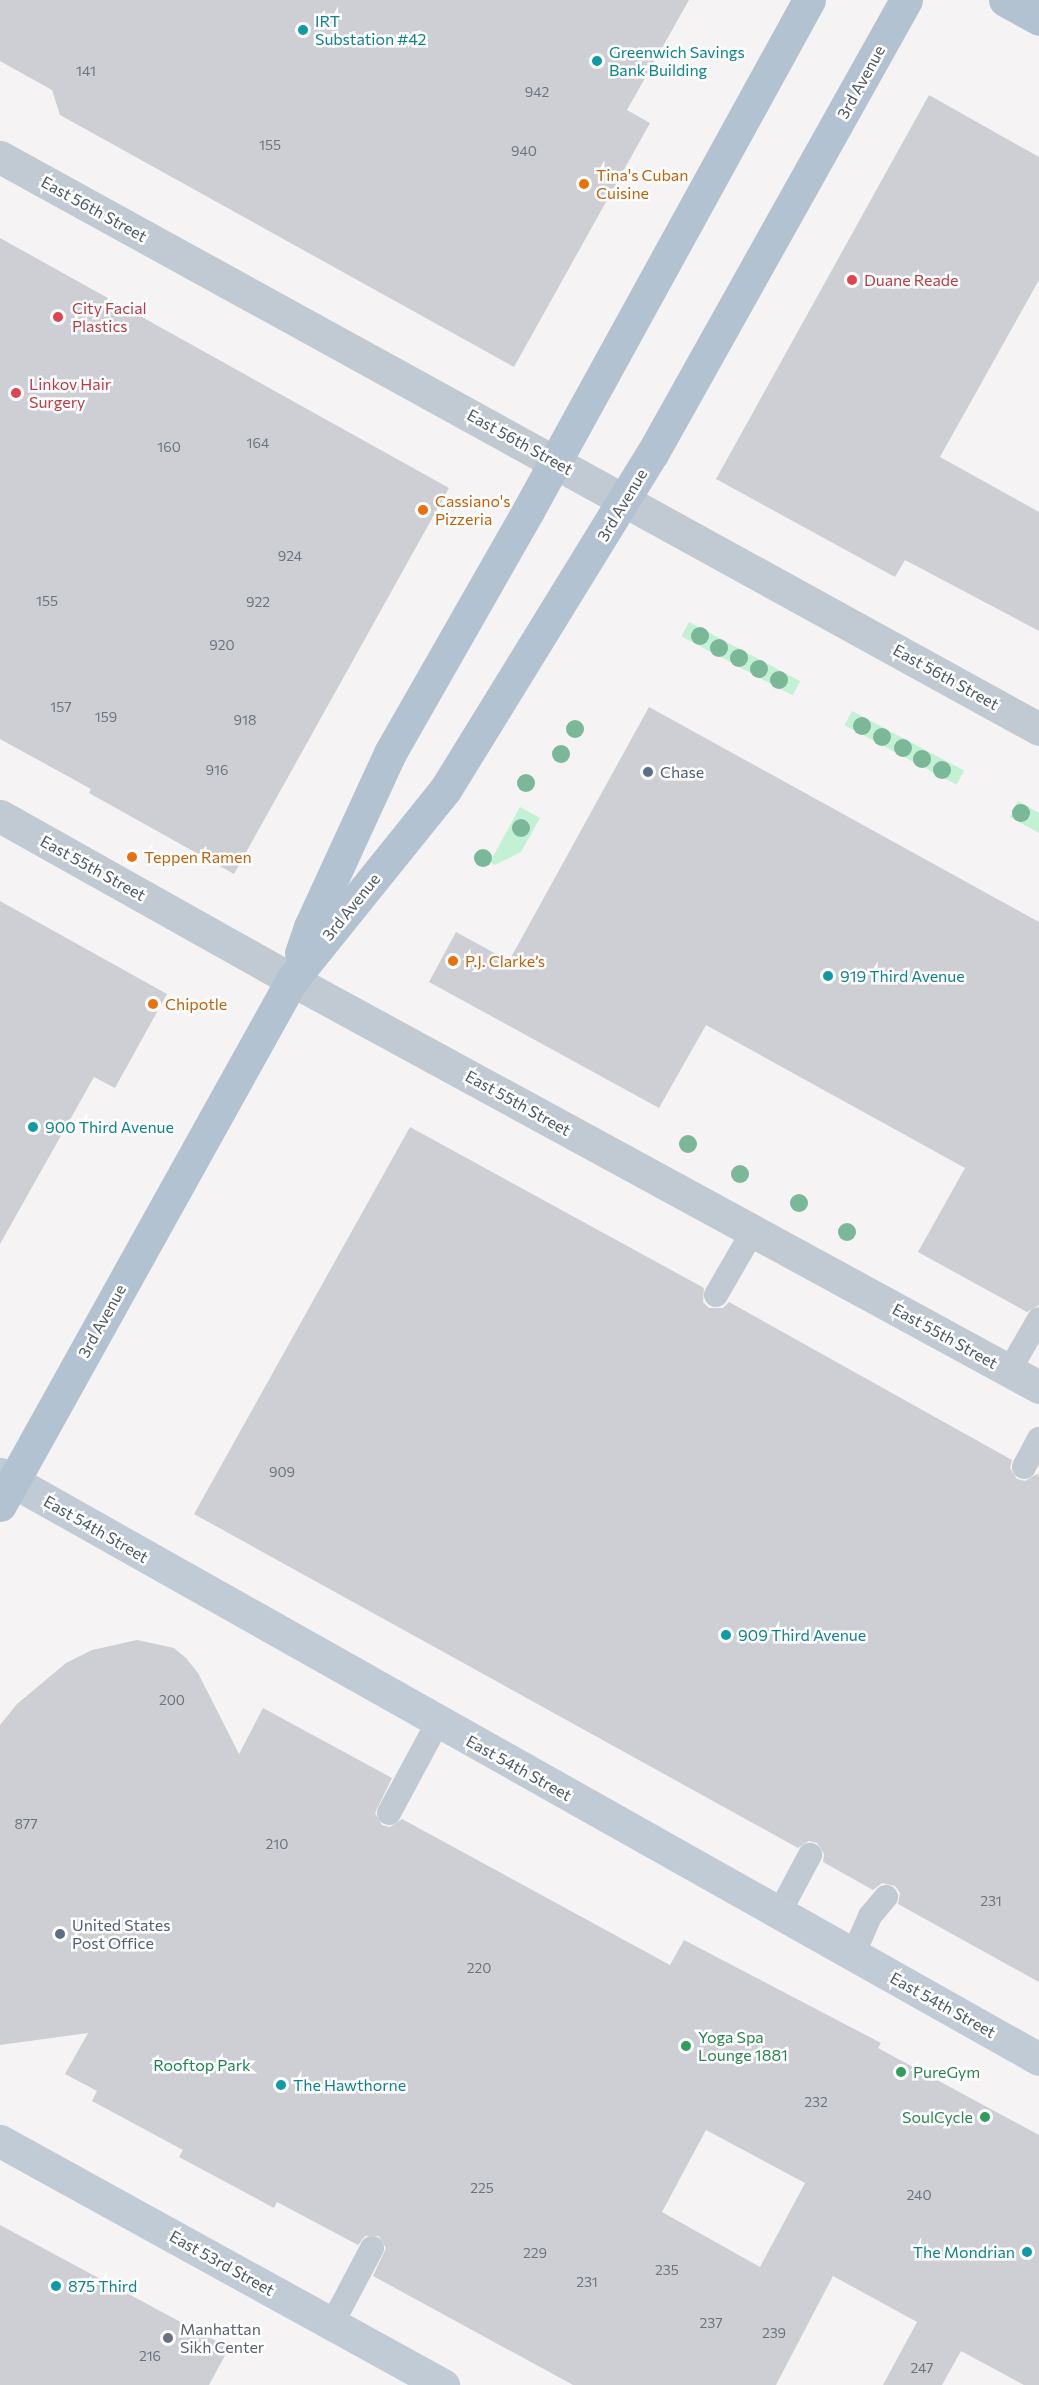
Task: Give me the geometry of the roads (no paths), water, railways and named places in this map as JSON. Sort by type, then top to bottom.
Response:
[{"type":"main road","name":"3rd Avenue","points":[[292,980],[310,927],[390,753],[555,462],[809,0]]},
{"type":"main road","name":"3rd Avenue","points":[[4,1487],[292,980],[445,790],[626,500],[906,0]]},
{"type":"main road","points":[[1005,0],[1039,19]]},
{"type":"main road","name":"East 54th Street","points":[[4,1487],[438,1722],[1039,2059]]},
{"type":"main road","name":"East 53rd Street","points":[[0,2141],[443,2385]]},
{"type":"street","name":"East 56th Street","points":[[0,157],[1039,729]]},
{"type":"street","name":"East 55th Street","points":[[0,816],[292,980],[1039,1388]]},
{"type":"lane","points":[[716,1294],[753,1232]]},
{"type":"lane","points":[[1009,1371],[1039,1319]]},
{"type":"lane","points":[[1024,1467],[1039,1439]]},
{"type":"lane","points":[[389,1813],[438,1722]]},
{"type":"lane","points":[[778,1913],[810,1855]]},
{"type":"lane","points":[[853,1955],[870,1916],[886,1897]]},
{"type":"lane","points":[[332,2324],[372,2248]]},
{"type":"place","name":"IRT Substation #42","points":[[303,30]]},
{"type":"place","name":"Greenwich Savings Bank Building","points":[[597,61]]},
{"type":"place","name":"Tina's Cuban Cuisine","points":[[584,184]]},
{"type":"place","name":"Duane Reade","points":[[852,280]]},
{"type":"place","name":"City Facial Plastics","points":[[58,317]]},
{"type":"place","name":"Linkov Hair Surgery","points":[[16,393]]},
{"type":"place","name":"Cassiano's Pizzeria","points":[[423,510]]},
{"type":"place","name":"Chase","points":[[648,772]]},
{"type":"place","name":"Teppen Ramen","points":[[132,857]]},
{"type":"place","name":"P.J. Clarke’s","points":[[453,961]]},
{"type":"place","name":"919 Third Avenue","points":[[828,976]]},
{"type":"place","name":"Chipotle","points":[[153,1004]]},
{"type":"place","name":"900 Third Avenue","points":[[33,1127]]},
{"type":"place","name":"909 Third Avenue","points":[[726,1635]]},
{"type":"place","name":"United States Post Office","points":[[60,1934]]},
{"type":"place","name":"Yoga Spa Lounge 1881","points":[[686,2046]]},
{"type":"place","name":"PureGym","points":[[901,2072]]},
{"type":"place","name":"The Hawthorne","points":[[281,2085]]},
{"type":"place","name":"SoulCycle","points":[[985,2117]]},
{"type":"place","name":"The Mondrian","points":[[1027,2252]]},
{"type":"place","name":"875 Third","points":[[56,2286]]},
{"type":"place","name":"Manhattan Sikh Center","points":[[168,2338]]},
{"type":"park label","name":"Rooftop Park","points":[[202,2065]]}]
